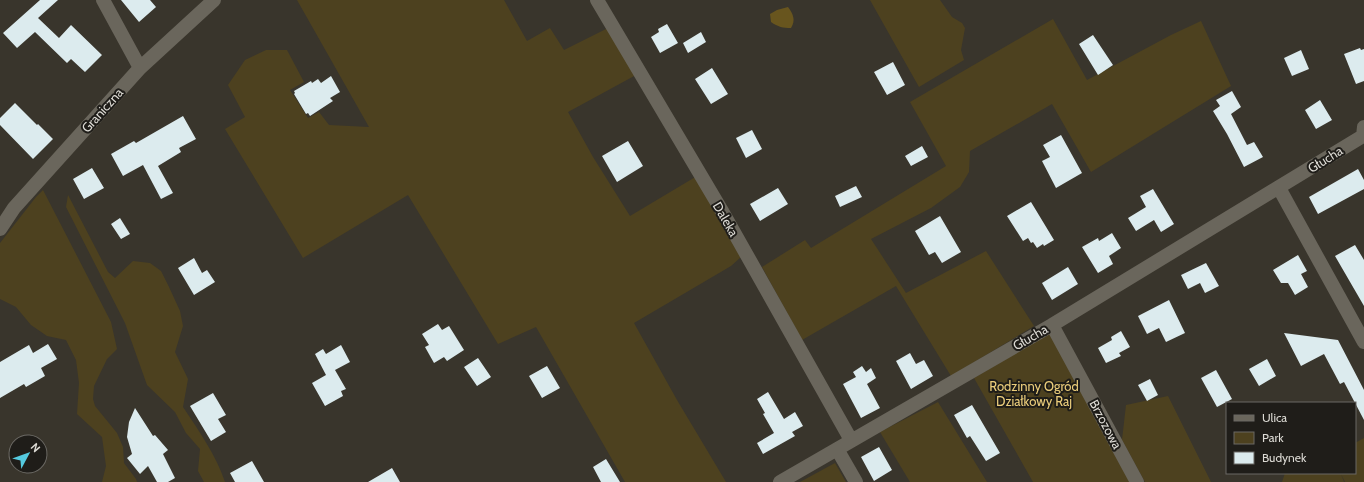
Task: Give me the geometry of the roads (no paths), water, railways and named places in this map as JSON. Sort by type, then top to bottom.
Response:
[{"type":"street","points":[[103,0],[140,68]]},
{"type":"street","name":"Graniczna","points":[[0,229],[14,208],[140,68],[214,0]]},
{"type":"street","name":"Daleka","points":[[597,0],[722,211],[850,440]]},
{"type":"street","name":"Głucha","points":[[780,482],[1052,324],[1279,188],[1363,136],[1364,127]]},
{"type":"street","points":[[1279,188],[1364,342]]},
{"type":"street","name":"Brzozowa","points":[[1052,324],[1137,482]]},
{"type":"street","points":[[837,449],[856,482]]},
{"type":"park label","name":"Rodzinny Ogród Działkowy Raj","points":[[1034,394]]}]
